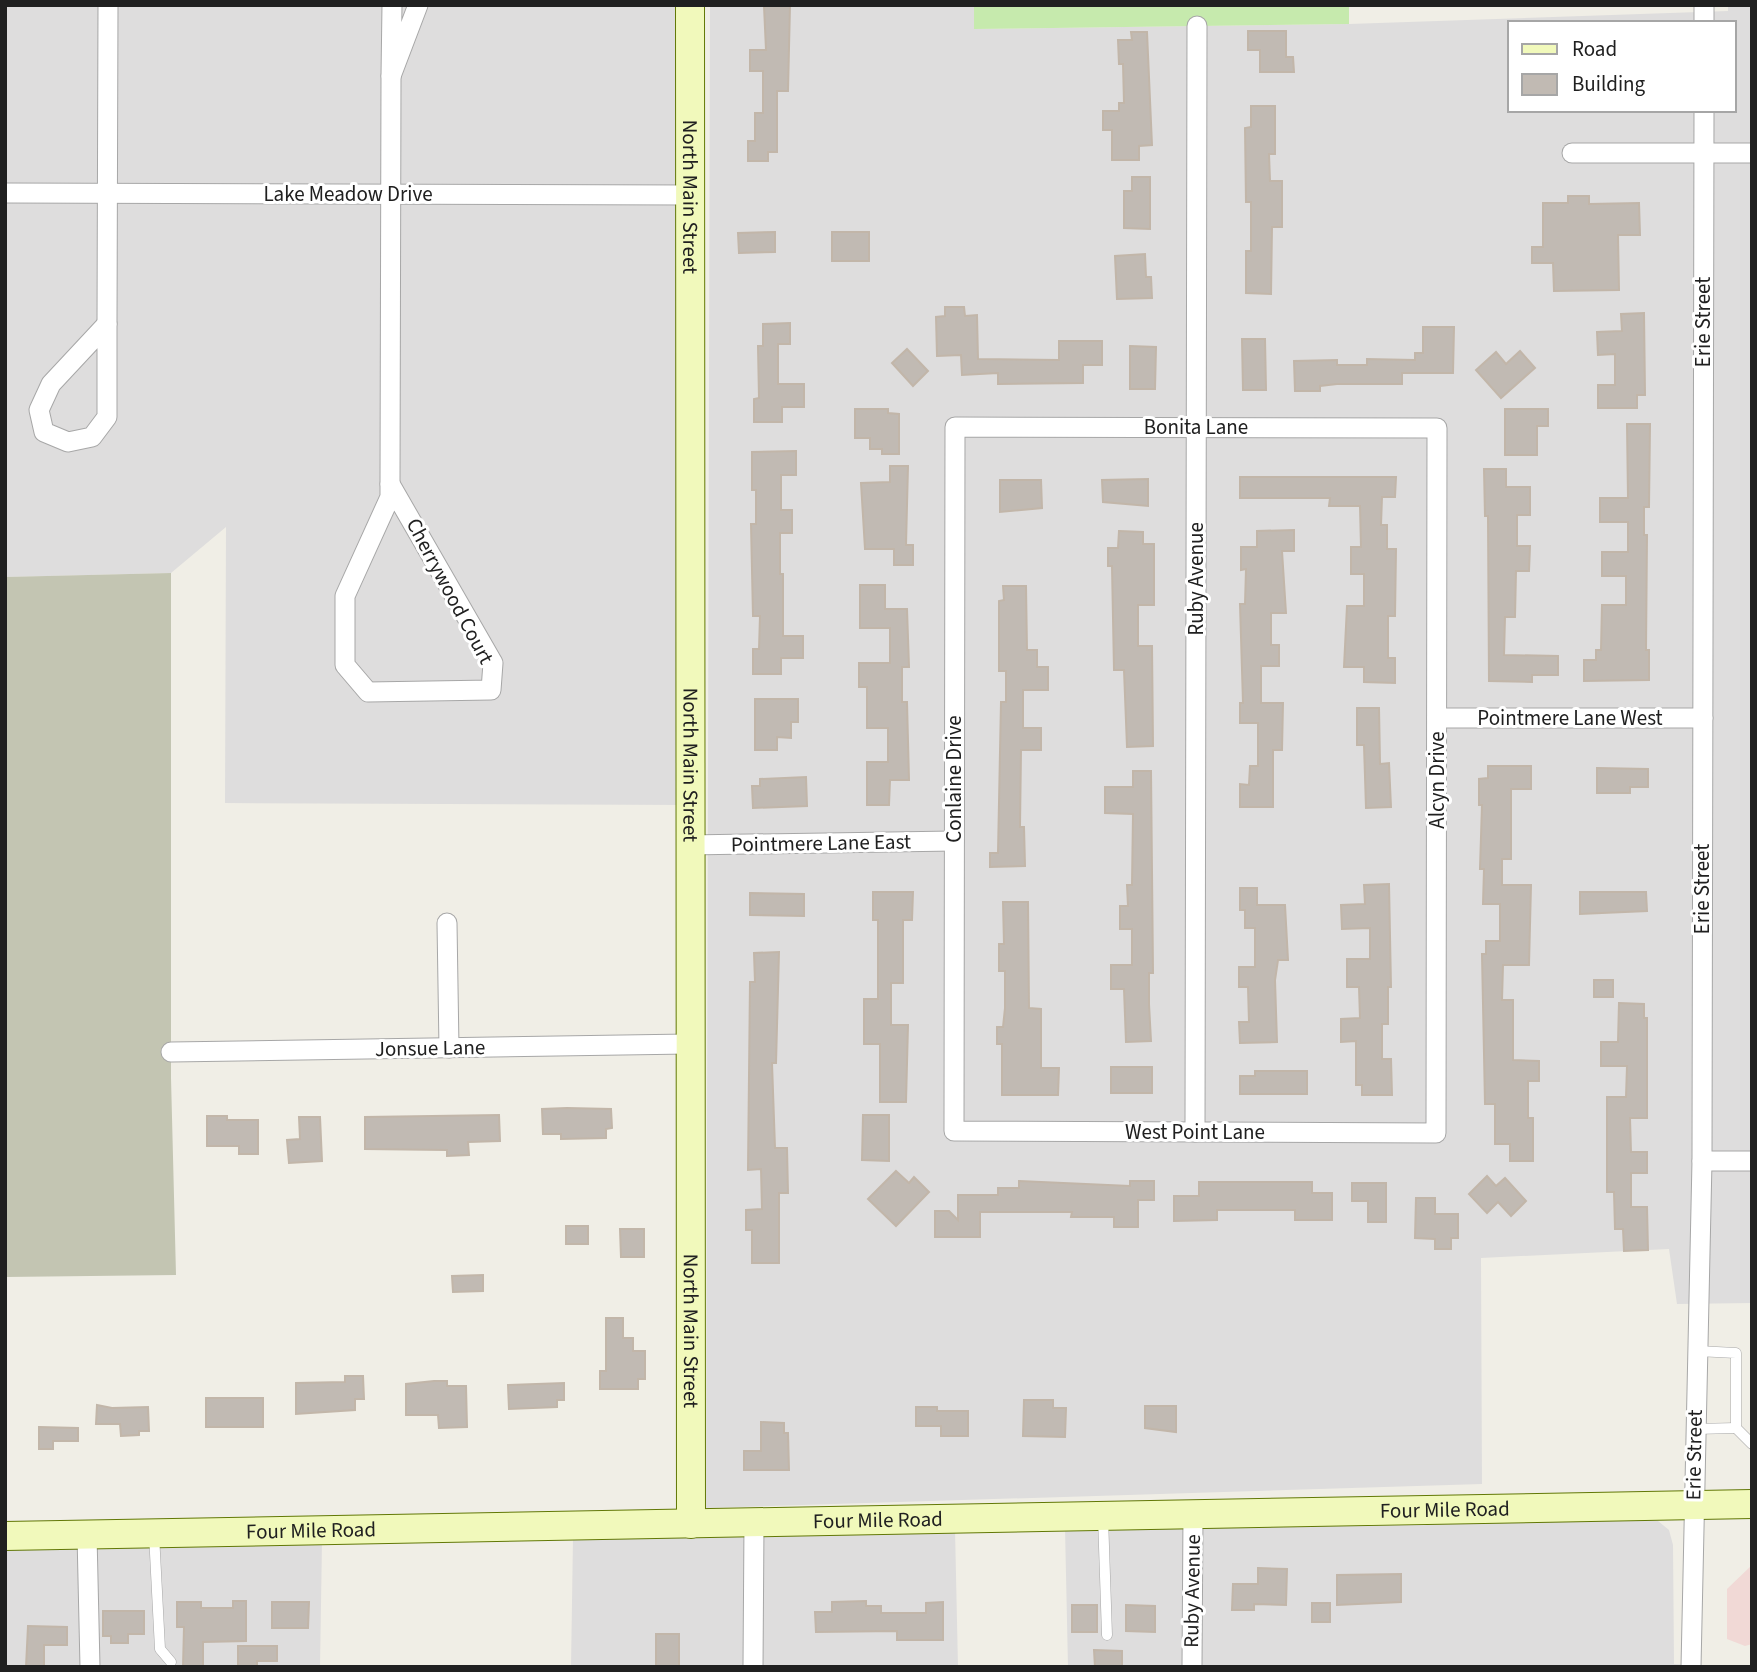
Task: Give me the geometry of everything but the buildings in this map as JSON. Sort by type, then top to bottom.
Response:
[{"type":"main road","name":"North Main Street","points":[[690,5],[688,1044],[691,1524]]},
{"type":"main road","name":"Four Mile Road","points":[[5,1536],[1752,1504]]},
{"type":"street","points":[[107,324],[51,384],[39,410],[44,432],[68,442],[92,437],[107,417],[108,5]]},
{"type":"street","name":"Cherrywood Court","points":[[390,484],[494,663],[491,690],[368,692],[345,665],[345,596],[390,497],[390,484],[391,194],[391,76],[392,5]]},
{"type":"street","points":[[391,76],[418,5]]},
{"type":"street","name":"Ruby Avenue","points":[[1195,1132],[1197,26]]},
{"type":"street","name":"Erie Street","points":[[1691,1667],[1702,1161],[1704,112]]},
{"type":"street","points":[[1572,153],[1752,153]]},
{"type":"street","name":"Lake Meadow Drive","points":[[5,193],[690,195]]},
{"type":"street","name":"Bonita Lane","points":[[955,426],[1437,428]]},
{"type":"street","name":"Conlaine Drive","points":[[954,1131],[955,426]]},
{"type":"street","name":"Alcyn Drive","points":[[1436,1133],[1437,428]]},
{"type":"street","name":"Pointmere Lane West","points":[[1437,718],[1703,718]]},
{"type":"street","name":"Pointmere Lane East","points":[[689,845],[954,841]]},
{"type":"street","points":[[447,923],[449,1048]]},
{"type":"street","name":"Jonsue Lane","points":[[171,1052],[688,1044]]},
{"type":"street","name":"West Point Lane","points":[[954,1131],[1436,1133]]},
{"type":"street","points":[[1702,1161],[1752,1161]]},
{"type":"street","name":"Ruby Avenue","points":[[1192,1667],[1193,1515]]},
{"type":"street","points":[[752,1667],[754,1523]]},
{"type":"street","points":[[87,1535],[90,1667]]},
{"type":"lane","points":[[1697,1351],[1736,1353],[1736,1428],[1752,1444]]},
{"type":"lane","points":[[1695,1429],[1736,1428]]},
{"type":"lane","points":[[1103,1517],[1107,1635]]},
{"type":"lane","points":[[153,1534],[160,1650],[171,1662]]},
{"type":"shaded area","points":[[5,5],[690,5],[689,805],[225,803],[226,527],[171,573],[5,577]]},
{"type":"shaded area","points":[[710,5],[974,5],[975,29],[1349,24],[1728,11],[1728,5],[1752,5],[1752,1303],[1677,1304],[1669,1249],[1481,1258],[1482,1484],[706,1508]]},
{"type":"shaded area","points":[[171,573],[171,1078],[176,1275],[5,1277],[5,577]]},
{"type":"shaded area","points":[[1642,1519],[1658,1521],[1669,1530],[1673,1545],[1674,1664],[1752,1667],[1068,1667],[1065,1528]]},
{"type":"shaded area","points":[[955,1529],[958,1667],[571,1667],[573,1537]]},
{"type":"shaded area","points":[[322,1542],[320,1667],[5,1667],[5,1545]]},
{"type":"shaded area","points":[[1752,1565],[1752,1644],[1745,1646],[1727,1639],[1727,1589]]},
{"type":"green space","points":[[974,5],[1349,5],[1349,24],[974,29]]}]
